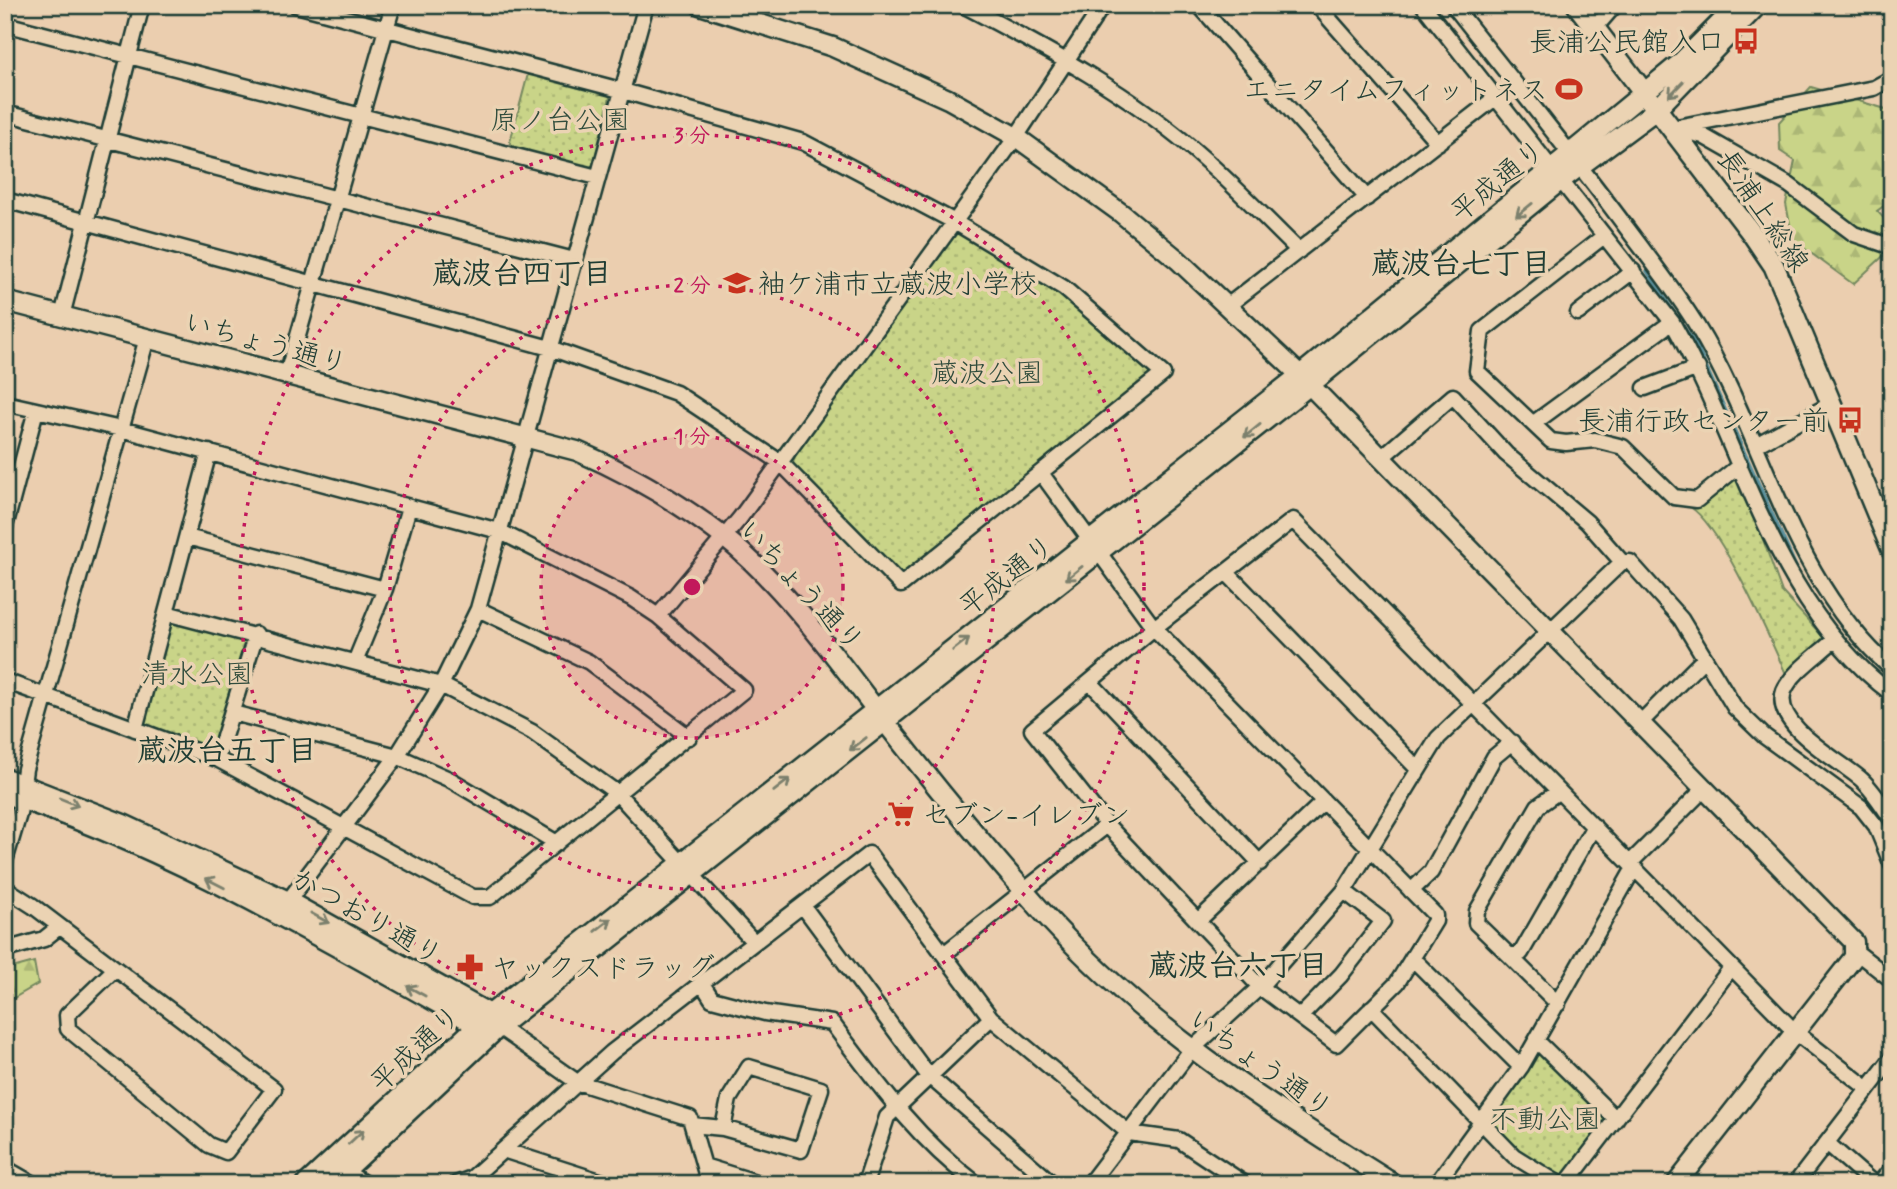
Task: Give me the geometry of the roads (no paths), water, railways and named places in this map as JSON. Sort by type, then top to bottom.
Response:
[{"type":"main road","name":"長浦上総線","points":[[1577,5],[1774,266],[1892,550]]},
{"type":"street","points":[[62,316],[142,5]]},
{"type":"street","points":[[5,200],[550,348],[676,393],[780,463],[901,585],[1163,374],[1064,288],[953,221],[803,142],[620,90],[296,5]]},
{"type":"street","points":[[287,374],[359,115],[393,5]]},
{"type":"street","points":[[283,908],[397,756],[441,685],[478,609],[620,90],[646,5]]},
{"type":"street","points":[[700,5],[833,47],[948,99],[1016,137],[1121,213],[1178,260],[1305,380],[1854,942],[1855,951],[1796,1032],[1676,1184]]},
{"type":"street","points":[[963,5],[1067,59],[1201,156],[1299,251]]},
{"type":"street","points":[[658,616],[724,538],[780,463],[1016,137],[1103,5]]},
{"type":"street","points":[[1199,5],[1367,198]]},
{"type":"street","points":[[1317,5],[1438,143]]},
{"type":"street","points":[[1423,5],[1672,322],[1698,368],[1795,584],[1833,641],[1892,694]]},
{"type":"street","points":[[1453,5],[1576,160],[1698,327],[1815,577],[1851,628],[1892,669]]},
{"type":"street","points":[[1595,28],[1615,5]]},
{"type":"street","name":"平成通り","points":[[1576,160],[1738,5]]},
{"type":"street","name":"平成通り","points":[[306,1184],[489,1022],[882,716],[1305,380],[1555,176],[1657,110],[1758,5]]},
{"type":"street","points":[[5,24],[597,177]]},
{"type":"street","points":[[1672,128],[1874,88],[1892,78]]},
{"type":"street","points":[[1226,307],[1495,98]]},
{"type":"street","points":[[5,113],[574,260]]},
{"type":"street","points":[[1672,128],[1703,136],[1789,185],[1854,234],[1892,247]]},
{"type":"street","points":[[1604,236],[1482,331],[1477,371],[1551,441],[1558,443],[1595,440],[1623,447],[1674,497],[1697,500],[1740,465]]},
{"type":"street","points":[[1578,313],[1633,271]]},
{"type":"street","name":"いちょう通り","points":[[5,301],[577,451],[646,483],[724,538],[814,631],[1025,891],[1116,986],[1191,1050],[1256,1098],[1394,1184]]},
{"type":"street","points":[[1534,423],[1672,322]]},
{"type":"street","points":[[5,861],[13,789],[47,695],[147,338]]},
{"type":"street","points":[[1645,388],[1698,368]]},
{"type":"street","points":[[1381,458],[1453,396],[1506,454],[1587,522],[1622,562]]},
{"type":"street","points":[[1730,444],[1753,440],[1833,403]]},
{"type":"street","points":[[5,404],[121,429],[499,531],[631,598],[658,616],[744,690],[558,843],[489,897],[482,899],[217,760],[5,681]]},
{"type":"street","points":[[5,527],[10,491],[36,410]]},
{"type":"street","points":[[135,729],[209,452]]},
{"type":"street","points":[[1041,472],[1154,628],[1434,915],[1435,921],[1397,983],[1336,1044],[1260,987],[1107,825],[1032,730],[1154,628],[1293,520],[1731,968],[1796,1032],[1867,1088]]},
{"type":"street","points":[[355,662],[385,589],[409,507]]},
{"type":"street","points":[[187,537],[385,589]]},
{"type":"street","points":[[1089,1184],[1191,1050],[1260,987],[1344,891],[1417,768],[1438,738],[1472,702],[1551,632],[1622,562],[1630,562],[1681,619],[1735,708],[1764,736],[1819,778],[1844,791],[1861,807],[1876,826],[1892,865]]},
{"type":"street","points":[[1227,573],[1417,768]]},
{"type":"street","points":[[478,609],[589,662],[689,737]]},
{"type":"street","points":[[166,613],[256,634],[441,685],[532,732],[617,793],[753,941]]},
{"type":"street","points":[[217,760],[256,634]]},
{"type":"street","points":[[1833,641],[1793,679],[1784,691],[1782,702],[1790,721],[1820,751],[1861,779],[1892,820]]},
{"type":"street","points":[[1640,723],[1705,658]]},
{"type":"street","points":[[1090,682],[1260,863]]},
{"type":"street","points":[[233,713],[397,756],[451,780],[558,843]]},
{"type":"street","points":[[1410,891],[1431,872],[1494,757],[1512,743]]},
{"type":"street","name":"かつおり通り","points":[[13,789],[124,824],[489,1022]]},
{"type":"street","points":[[1436,1184],[1521,1067],[1632,866],[1703,790]]},
{"type":"street","points":[[1558,1004],[1476,923],[1477,911],[1538,806],[1559,791]]},
{"type":"street","points":[[1198,921],[1324,802]]},
{"type":"street","points":[[944,954],[1107,825]]},
{"type":"street","points":[[1510,956],[1521,953],[1594,826]]},
{"type":"street","points":[[456,1184],[472,1178],[577,1082],[753,941],[869,854],[991,1018],[1129,1133],[1179,1140],[1245,1184]]},
{"type":"street","points":[[5,888],[59,927],[274,1088],[226,1152],[209,1145],[68,1028],[67,1015],[115,969]]},
{"type":"street","points":[[1301,1016],[1341,975],[1383,921],[1344,891]]},
{"type":"street","points":[[803,906],[928,1074],[1053,1184]]},
{"type":"street","points":[[5,950],[44,939],[59,927]]},
{"type":"street","points":[[1855,951],[1892,980]]},
{"type":"street","points":[[1412,958],[1521,1067]]},
{"type":"street","points":[[1566,1184],[1731,968]]},
{"type":"street","points":[[701,982],[712,999],[765,1013],[832,1023],[896,1107],[951,1165],[977,1184]]},
{"type":"street","points":[[1371,1009],[1514,1156],[1559,1184]]},
{"type":"street","points":[[865,1184],[883,1125],[896,1107],[928,1074],[991,1018]]},
{"type":"street","points":[[489,1022],[577,1082],[690,1118],[709,1184]]},
{"type":"street","name":"平成通り","points":[[331,1184],[489,1022]]},
{"type":"street","points":[[1537,1041],[1616,1119]]},
{"type":"street","points":[[1795,1184],[1867,1088],[1886,1077],[1892,1058]]},
{"type":"street","points":[[692,1125],[723,1128],[801,1150],[821,1089],[750,1067],[729,1099],[723,1128]]},
{"type":"street","points":[[1827,1143],[1877,1184],[1892,1168]]},
{"type":"street","points":[[503,1150],[609,1184]]},
{"type":"street","points":[[706,1167],[762,1184]]},
{"type":"street","points":[[5,1168],[33,1184]]},
{"type":"street","points":[[345,1171],[365,1184]]},
{"type":"waterway","points":[[1647,271],[1697,347],[1801,578]]},
{"type":"place","name":"長浦公民館入口","points":[[1746,41]]},
{"type":"place","name":"エニタイムフィットネス","points":[[1569,89]]},
{"type":"place","name":"袖ケ浦市立蔵波小学校","points":[[737,283]]},
{"type":"place","name":"長浦行政センター前","points":[[1850,420]]},
{"type":"place","name":"セブン-イレブン","points":[[901,814]]},
{"type":"place","name":"ヤックスドラッグ","points":[[470,967]]},
{"type":"district","name":"蔵波台七丁目","points":[[1461,263]]},
{"type":"district","name":"蔵波台四丁目","points":[[522,273]]},
{"type":"district","name":"蔵波台五丁目","points":[[227,750]]},
{"type":"district","name":"蔵波台六丁目","points":[[1238,965]]},
{"type":"park label","name":"原ノ台公園","points":[[560,119]]},
{"type":"park label","name":"蔵波公園","points":[[987,372]]},
{"type":"park label","name":"清水公園","points":[[197,673]]},
{"type":"park label","name":"不動公園","points":[[1545,1118]]}]
